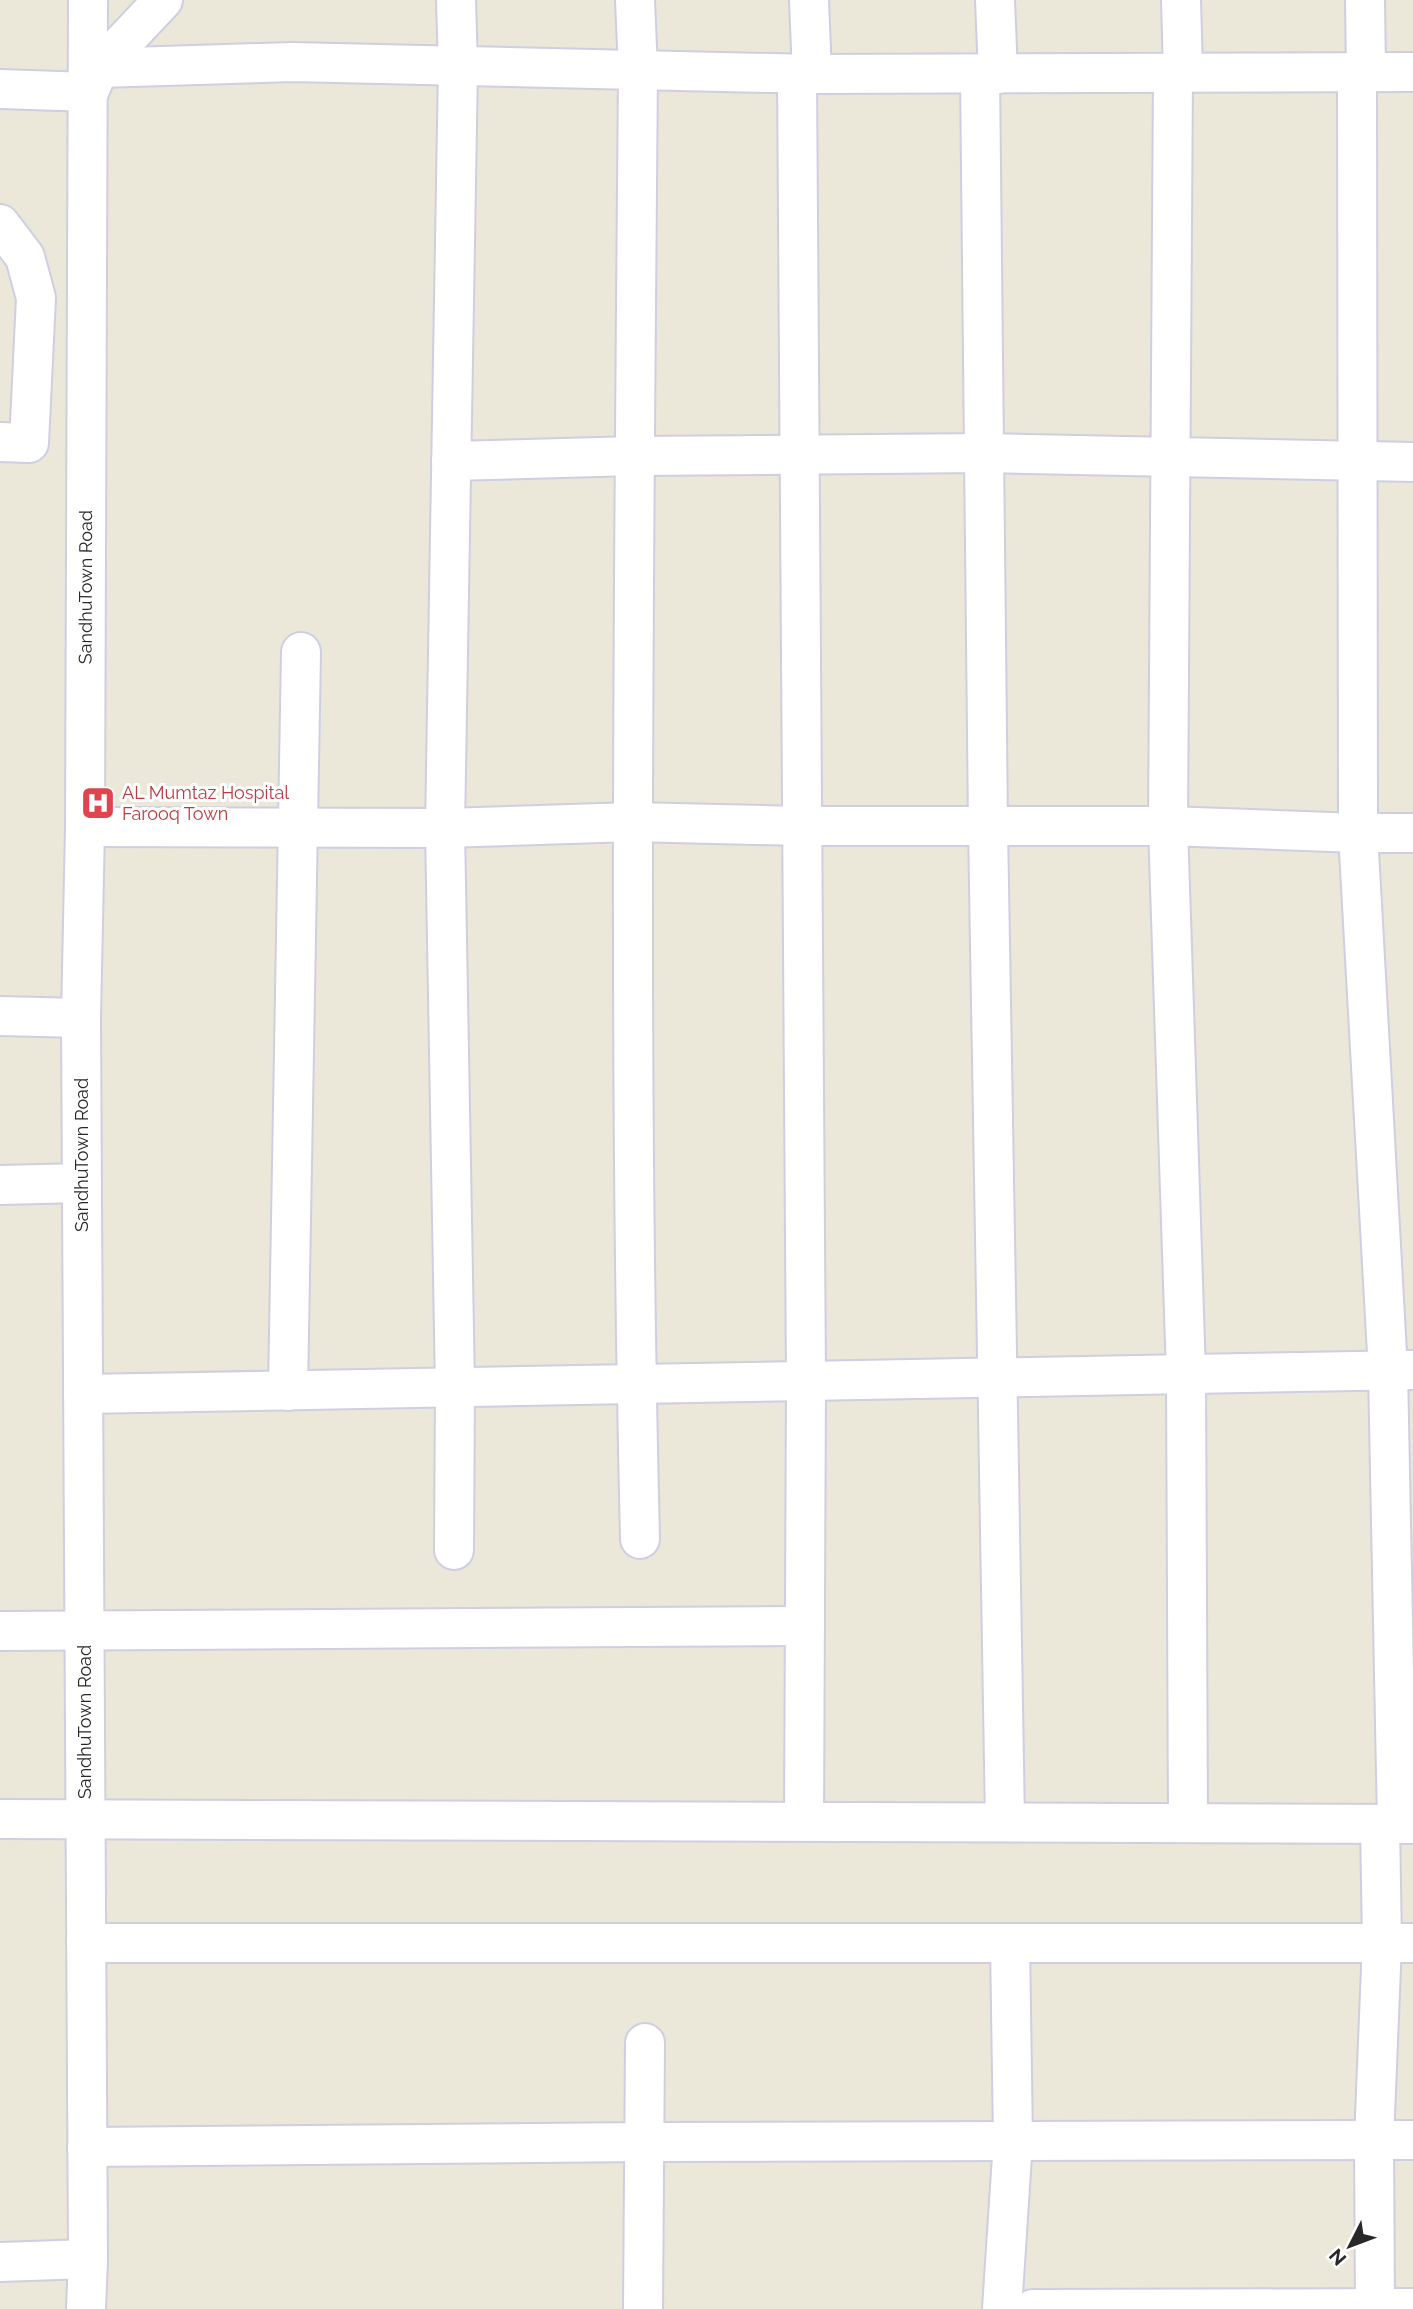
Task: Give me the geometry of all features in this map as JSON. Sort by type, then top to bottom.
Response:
[{"type":"street","name":"SandhuTown Road","points":[[86,2309],[88,2147],[82,1018],[94,80],[88,0]]},
{"type":"street","points":[[94,80],[163,0]]},
{"type":"street","points":[[454,1550],[455,1388],[445,828],[458,66],[456,0]]},
{"type":"street","points":[[635,0],[638,70],[632,822],[640,1539]]},
{"type":"street","points":[[804,1821],[806,1382],[799,456],[804,74],[809,0]]},
{"type":"street","points":[[995,0],[989,74],[984,453],[1005,1822]]},
{"type":"street","points":[[1181,0],[1171,458],[1168,826],[1186,1374],[1188,1823]]},
{"type":"street","points":[[1364,0],[1357,462],[1358,833],[1400,1371],[1398,1944],[1374,2140],[1374,2309]]},
{"type":"street","points":[[0,89],[292,62],[804,74],[1413,72]]},
{"type":"street","points":[[0,224],[25,257],[36,298],[29,443],[0,442]]},
{"type":"street","points":[[451,461],[635,456],[984,453],[1413,462]]},
{"type":"street","points":[[288,1391],[301,652]]},
{"type":"street","points":[[85,827],[445,828],[632,822],[801,826],[1168,826],[1413,833]]},
{"type":"street","points":[[0,1016],[82,1018]]},
{"type":"street","points":[[0,1185],[82,1183]]},
{"type":"street","points":[[83,1394],[1400,1371]]},
{"type":"street","points":[[0,1631],[805,1626]]},
{"type":"street","points":[[0,1819],[1397,1824]]},
{"type":"street","points":[[86,1943],[1398,1944]]},
{"type":"street","points":[[1002,2309],[1013,2141],[1010,1943]]},
{"type":"street","points":[[643,2309],[645,2043]]},
{"type":"street","points":[[88,2147],[1413,2140]]},
{"type":"street","points":[[0,2263],[88,2259]]},
{"type":"street","points":[[1033,2309],[1413,2308]]},
{"type":"place","name":"AL Mumtaz Hospital Farooq Town","points":[[98,803]]}]
